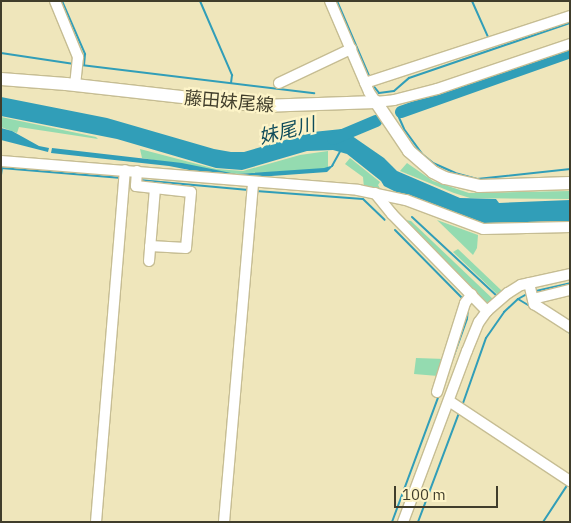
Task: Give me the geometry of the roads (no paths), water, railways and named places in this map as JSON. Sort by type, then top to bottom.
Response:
[{"type":"main road","name":"藤田妹尾線","points":[[1,79],[75,85],[261,106],[376,102]]},
{"type":"main road","points":[[376,102],[409,151],[433,172],[445,178],[479,186],[570,183]]},
{"type":"street","points":[[55,1],[78,57],[75,85]]},
{"type":"street","points":[[330,1],[365,83],[376,102],[394,100],[437,90],[570,44]]},
{"type":"street","points":[[365,83],[570,16]]},
{"type":"street","points":[[279,83],[351,49]]},
{"type":"street","points":[[1,161],[125,176],[253,187],[375,193],[406,200],[483,230],[570,228]]},
{"type":"street","points":[[96,522],[125,176]]},
{"type":"street","points":[[137,177],[136,186],[191,192],[186,248],[150,246]]},
{"type":"street","points":[[224,522],[253,187]]},
{"type":"street","points":[[149,261],[155,188]]},
{"type":"street","points":[[375,193],[468,299],[487,311]]},
{"type":"street","points":[[531,292],[570,274]]},
{"type":"street","points":[[403,522],[479,322],[487,311],[514,289],[531,292],[570,290]]},
{"type":"street","points":[[531,292],[534,304],[570,327]]},
{"type":"street","points":[[436,392],[468,299]]},
{"type":"street","points":[[449,401],[569,478]]},
{"type":"water","name":"妹尾川","points":[[1,97],[107,118],[214,149],[231,152],[244,152],[313,132],[342,129],[384,158],[397,171],[460,198],[496,199],[499,203],[570,200],[570,221],[498,223],[497,227],[476,224],[384,186],[381,181],[347,154],[333,150],[307,151],[242,170],[216,168],[117,139],[1,116]]},
{"type":"water","points":[[1,128],[12,131],[39,146],[49,148],[48,152],[1,140]]},
{"type":"water","points":[[52,148],[182,163],[236,174],[324,168],[334,165],[327,172],[245,178],[210,174],[169,166],[51,153]]},
{"type":"waterway","points":[[62,1],[85,54],[84,65]]},
{"type":"waterway","points":[[200,1],[232,75],[231,83]]},
{"type":"waterway","points":[[337,1],[370,78]]},
{"type":"waterway","points":[[472,1],[488,37]]},
{"type":"waterway","points":[[372,84],[379,93],[394,91],[409,78],[570,23]]},
{"type":"waterway","points":[[401,112],[570,52]]},
{"type":"waterway","points":[[1,53],[74,64]]},
{"type":"waterway","points":[[81,65],[314,93]]},
{"type":"waterway","points":[[397,113],[404,129],[422,154],[433,163],[455,173],[477,179],[570,169]]},
{"type":"waterway","points":[[333,139],[376,121]]},
{"type":"waterway","points":[[332,166],[341,150]]},
{"type":"waterway","points":[[1,168],[122,178]]},
{"type":"waterway","points":[[1,175],[2,168]]},
{"type":"waterway","points":[[139,180],[249,190]]},
{"type":"waterway","points":[[256,191],[363,199],[385,220]]},
{"type":"waterway","points":[[412,217],[498,297]]},
{"type":"waterway","points":[[395,230],[464,300]]},
{"type":"waterway","points":[[536,291],[570,283]]},
{"type":"waterway","points":[[462,406],[486,338],[504,312],[518,299],[529,293]]},
{"type":"waterway","points":[[518,299],[533,308]]},
{"type":"waterway","points":[[453,358],[467,319],[468,308]]},
{"type":"waterway","points":[[549,319],[570,333]]},
{"type":"waterway","points":[[392,522],[439,395]]},
{"type":"waterway","points":[[418,522],[459,413]]},
{"type":"waterway","points":[[543,522],[568,484]]}]
